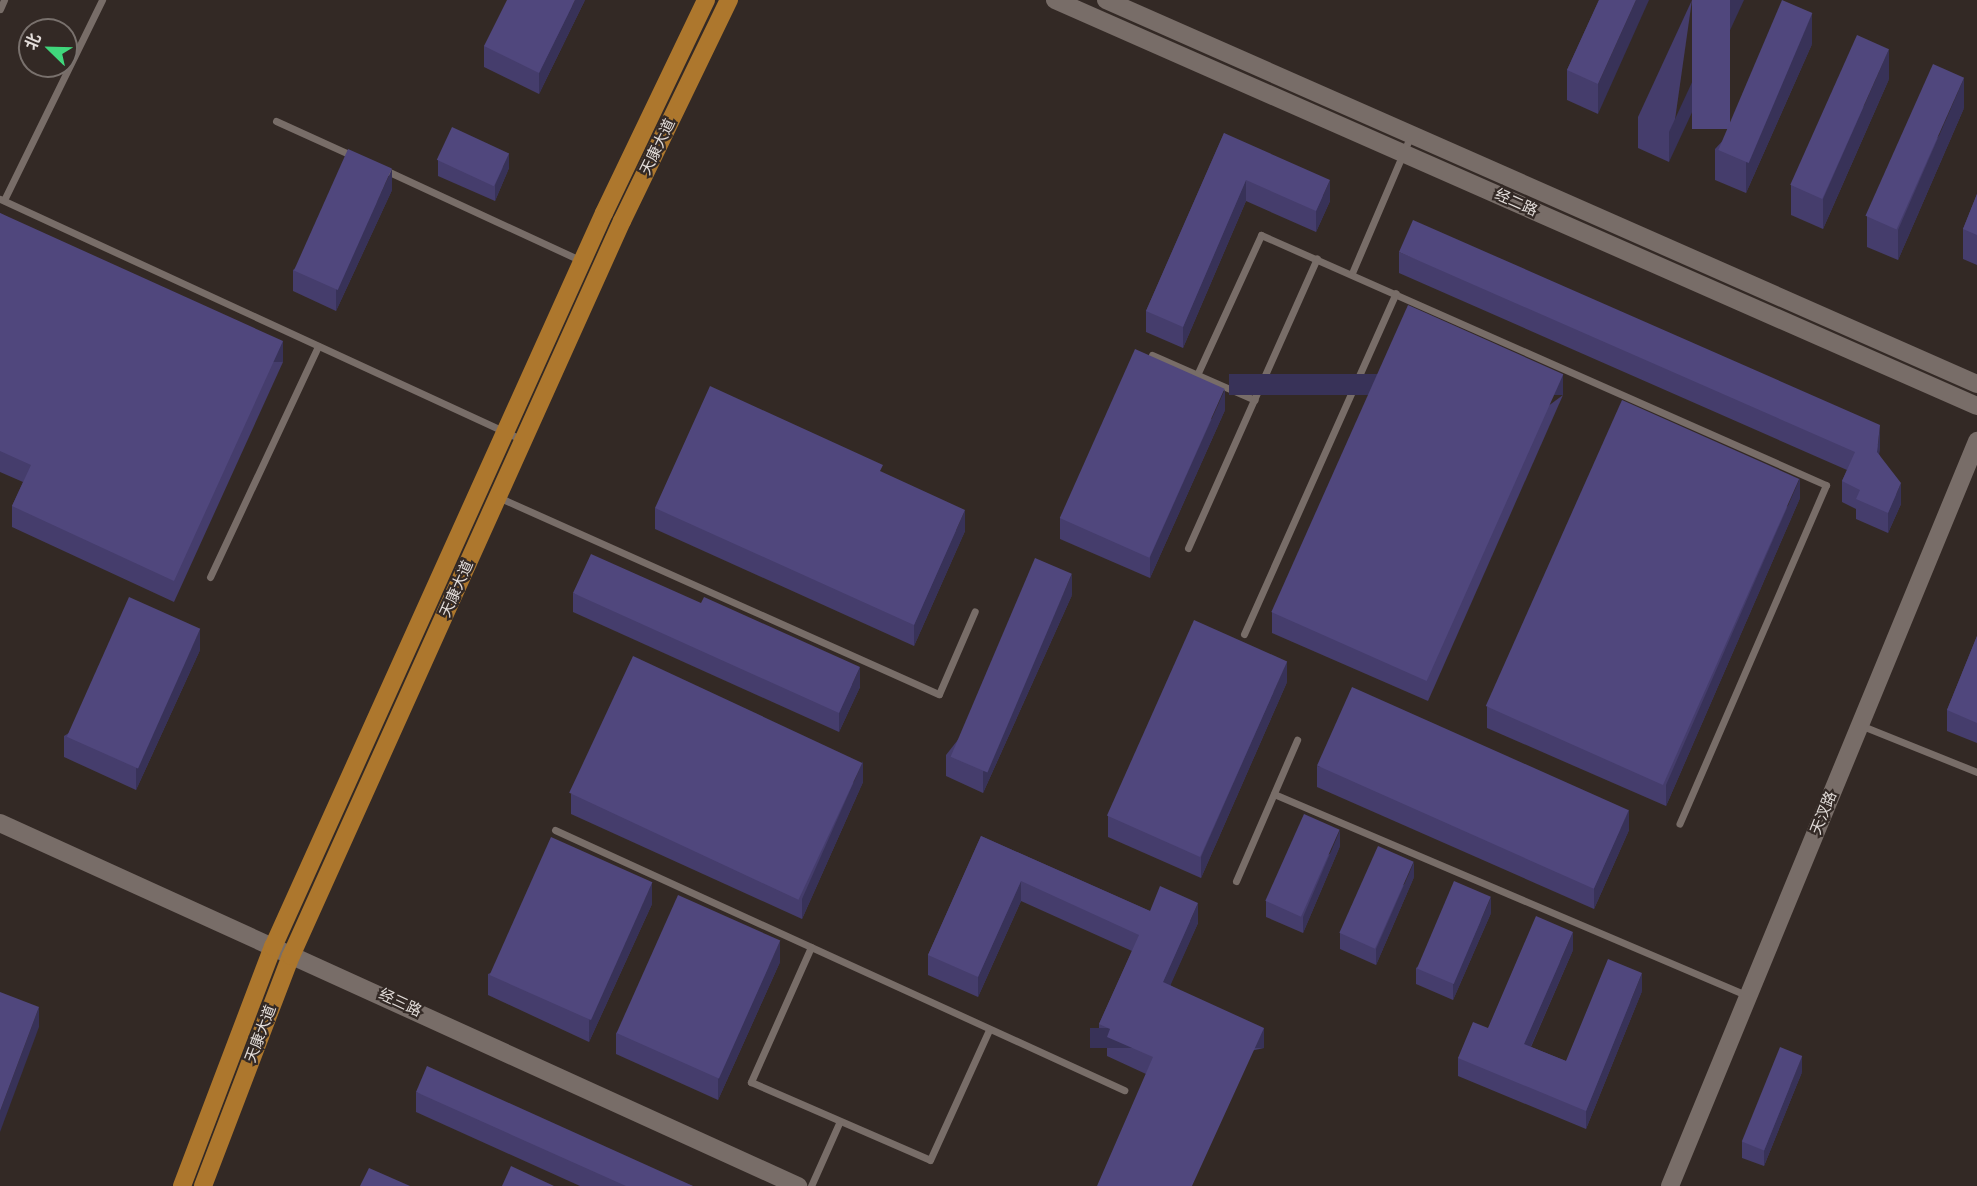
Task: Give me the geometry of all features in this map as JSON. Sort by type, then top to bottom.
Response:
[{"type":"main road","name":"天康大道","points":[[182,1186],[273,948],[583,261],[706,0]]},
{"type":"main road","name":"天康大道","points":[[203,1186],[291,956],[601,269],[729,0]]},
{"type":"street","name":"经二路","points":[[1055,0],[1977,406]]},
{"type":"street","name":"经二路","points":[[1106,0],[1977,384]]},
{"type":"street","name":"天汊路","points":[[1670,1186],[1977,441]]},
{"type":"street","name":"经三路","points":[[0,823],[798,1186]]},
{"type":"lane","points":[[0,9],[4,0]]},
{"type":"lane","points":[[102,0],[2,200],[525,441]]},
{"type":"lane","points":[[276,121],[361,159]]},
{"type":"lane","points":[[1352,273],[1411,135]]},
{"type":"lane","points":[[371,164],[601,269]]},
{"type":"lane","points":[[1197,375],[1261,235],[1352,273],[1826,485],[1679,824]]},
{"type":"lane","points":[[1188,548],[1256,400],[1317,258]]},
{"type":"lane","points":[[1244,634],[1396,293]]},
{"type":"lane","points":[[210,577],[318,346]]},
{"type":"lane","points":[[1152,355],[1256,400]]},
{"type":"lane","points":[[481,489],[939,694],[975,611]]},
{"type":"lane","points":[[1860,725],[1977,772]]},
{"type":"lane","points":[[1236,881],[1298,740]]},
{"type":"lane","points":[[1274,794],[1748,996]]},
{"type":"lane","points":[[555,830],[989,1030],[1125,1090]]},
{"type":"lane","points":[[811,947],[751,1083],[930,1160],[989,1030]]},
{"type":"lane","points":[[811,1186],[840,1121]]},
{"type":"building","points":[[507,0],[575,0],[539,73],[484,46]]},
{"type":"building","points":[[1599,0],[1636,0],[1598,84],[1567,70]]},
{"type":"building","points":[[1692,0],[1730,0],[1730,129],[1692,129]]},
{"type":"building","points":[[1782,0],[1812,13],[1749,163],[1718,150]]},
{"type":"building","points":[[1857,35],[1889,49],[1822,199],[1790,185]]},
{"type":"building","points":[[1933,64],[1964,78],[1897,229],[1865,216]]},
{"type":"building","points":[[452,127],[509,154],[494,186],[437,160]]},
{"type":"building","points":[[1224,133],[1330,180],[1316,211],[1246,180],[1183,327],[1146,311]]},
{"type":"building","points":[[348,149],[392,169],[338,290],[294,271]]},
{"type":"building","points":[[1977,194],[1977,235],[1963,229]]},
{"type":"building","points":[[0,213],[283,341],[174,581],[12,506],[31,465],[0,451]]},
{"type":"building","points":[[1413,220],[1880,425],[1877,452],[1901,483],[1888,513],[1856,499],[1860,490],[1842,481],[1855,452],[1399,252]]},
{"type":"building","points":[[1408,305],[1563,374],[1427,681],[1271,612]]},
{"type":"building","points":[[1135,349],[1225,389],[1149,558],[1060,518]]},
{"type":"building","points":[[710,386],[883,465],[880,471],[965,510],[914,625],[655,508]]},
{"type":"building","points":[[1622,400],[1799,479],[1663,785],[1486,706]]},
{"type":"building","points":[[591,554],[701,603],[704,597],[860,667],[839,713],[573,593]]},
{"type":"building","points":[[1035,558],[1072,574],[987,772],[951,757]]},
{"type":"building","points":[[129,597],[200,629],[138,768],[67,737]]},
{"type":"building","points":[[1194,620],[1287,661],[1200,857],[1107,815]]},
{"type":"building","points":[[1977,636],[1977,723],[1947,710]]},
{"type":"building","points":[[633,656],[862,763],[798,900],[569,793]]},
{"type":"building","points":[[1352,687],[1629,810],[1594,889],[1317,766]]},
{"type":"building","points":[[1304,814],[1340,830],[1301,917],[1265,901]]},
{"type":"building","points":[[981,836],[1150,911],[1160,886],[1198,903],[1163,982],[1264,1028],[1192,1186],[1097,1186],[1153,1057],[1107,1037],[1110,1029],[1099,1024],[1139,935],[1021,881],[978,977],[928,955]]},
{"type":"building","points":[[551,837],[652,882],[591,1020],[490,975]]},
{"type":"building","points":[[1378,846],[1414,862],[1375,949],[1339,933]]},
{"type":"building","points":[[1454,881],[1491,897],[1454,984],[1417,968]]},
{"type":"building","points":[[678,895],[780,941],[719,1078],[617,1033]]},
{"type":"building","points":[[1536,916],[1573,932],[1524,1044],[1566,1061],[1608,959],[1642,973],[1586,1111],[1458,1058],[1473,1022],[1488,1028]]},
{"type":"building","points":[[0,992],[39,1007],[0,1111]]},
{"type":"building","points":[[1780,1047],[1802,1056],[1764,1151],[1742,1142]]},
{"type":"building","points":[[427,1066],[693,1186],[626,1186],[416,1092]]},
{"type":"building","points":[[511,1166],[554,1186],[502,1186]]},
{"type":"building","points":[[369,1168],[410,1186],[360,1186]]}]
